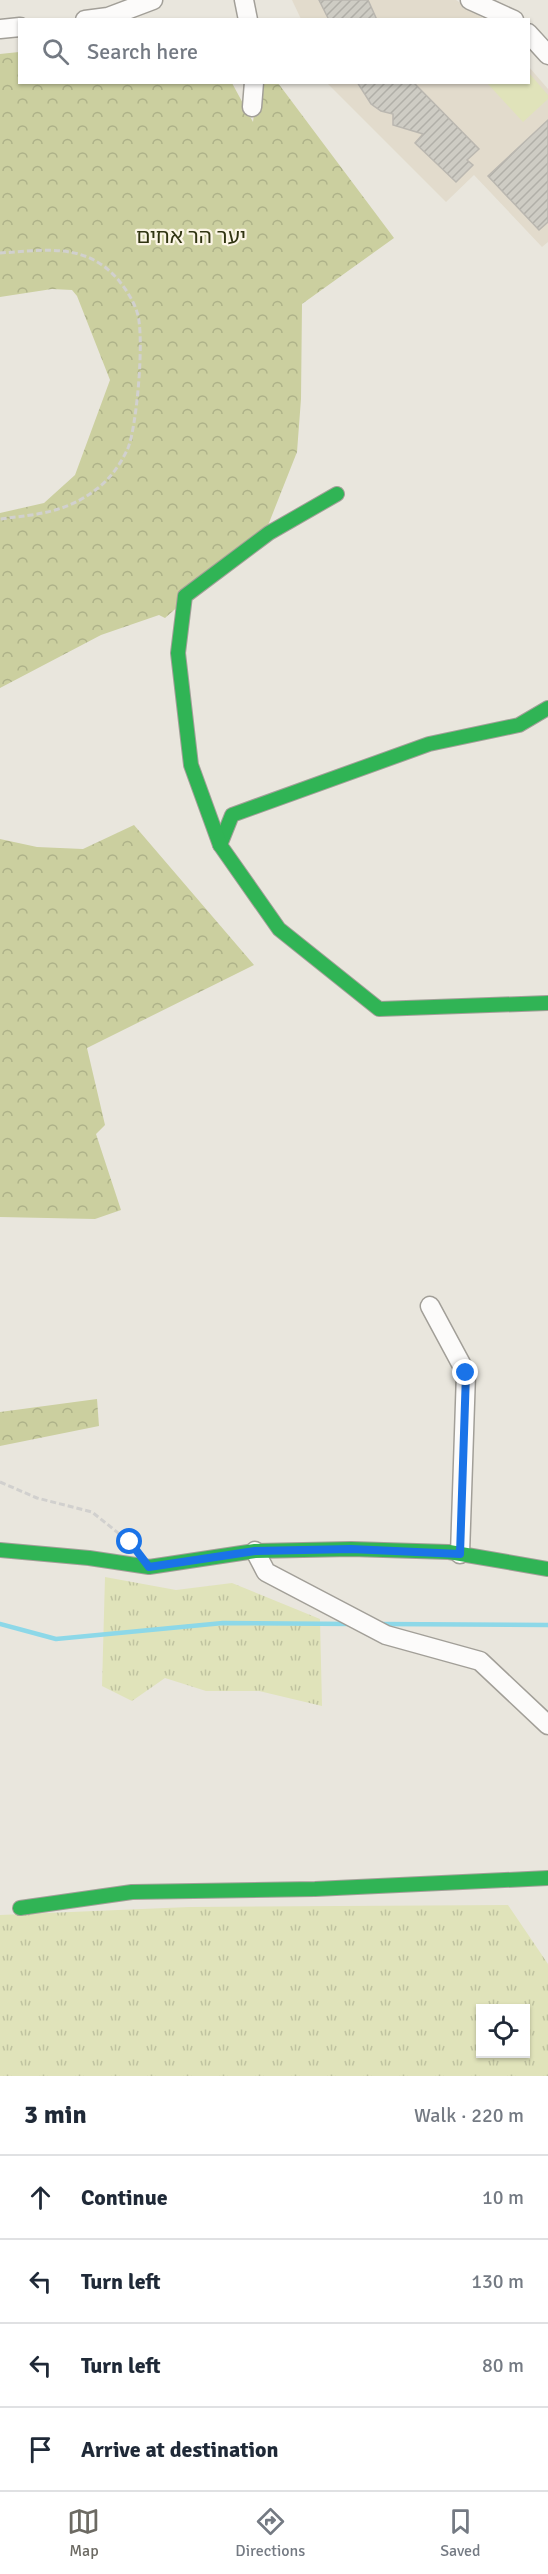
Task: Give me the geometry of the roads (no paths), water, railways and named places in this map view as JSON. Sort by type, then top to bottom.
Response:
[{"type":"street","points":[[101,18],[153,0]]},
{"type":"street","points":[[244,0],[248,18]]},
{"type":"street","points":[[470,0],[510,18]]},
{"type":"street","points":[[0,29],[18,27]]},
{"type":"street","points":[[530,35],[548,55]]},
{"type":"street","points":[[252,107],[254,84]]},
{"type":"street","points":[[337,494],[269,533],[185,596],[178,653],[191,765],[220,845],[279,929],[379,1009],[548,1003]]},
{"type":"street","points":[[220,845],[232,814],[429,744],[519,725],[548,708]]},
{"type":"street","points":[[430,1306],[466,1373],[460,1554]]},
{"type":"street","points":[[0,1550],[89,1558],[149,1567],[255,1551],[351,1549],[460,1554],[548,1569]]},
{"type":"street","points":[[255,1551],[266,1572],[386,1635],[480,1661],[548,1725]]},
{"type":"street","points":[[20,1908],[132,1892],[315,1889],[548,1878]]},
{"type":"waterway","points":[[0,1624],[56,1639],[223,1623],[352,1624]]},
{"type":"waterway","points":[[381,1624],[548,1625]]},
{"type":"park label","name":"יער הר אחים","points":[[191,236]]}]
